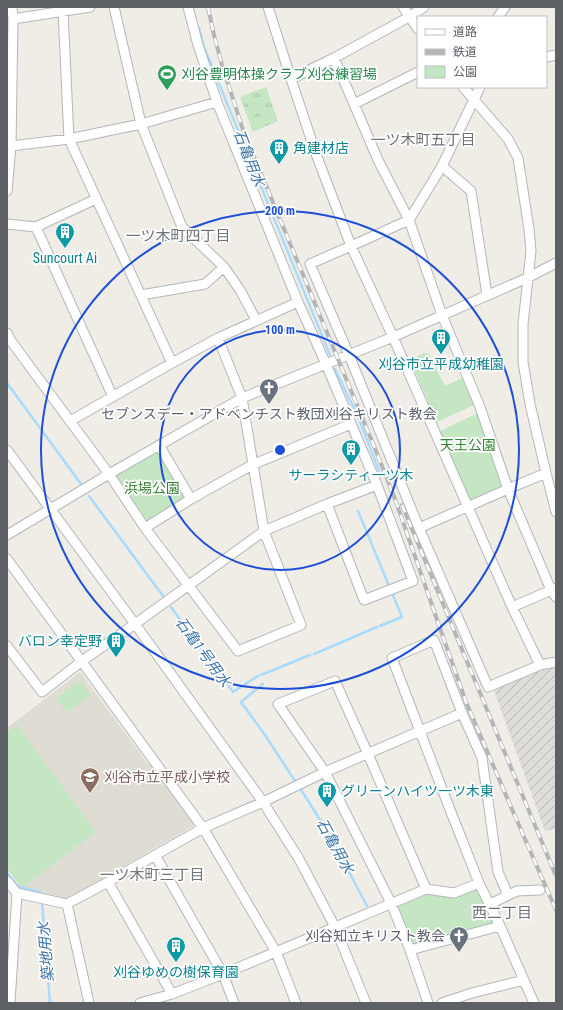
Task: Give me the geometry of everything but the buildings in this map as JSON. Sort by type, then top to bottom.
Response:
[{"type":"street","points":[[7,191],[13,19],[12,7]]},
{"type":"street","points":[[13,19],[90,7]]},
{"type":"street","points":[[114,7],[142,124],[182,227],[224,267],[240,290],[256,320]]},
{"type":"street","points":[[188,7],[198,45],[217,102],[298,302],[377,485],[413,581],[364,600],[326,504]]},
{"type":"street","points":[[403,7],[417,28]]},
{"type":"street","points":[[291,79],[334,58],[424,7]]},
{"type":"street","points":[[499,16],[505,7]]},
{"type":"street","points":[[270,8],[291,79],[316,154],[351,246],[393,337],[512,607],[540,665]]},
{"type":"street","points":[[63,11],[69,140],[172,363]]},
{"type":"street","points":[[334,58],[378,160],[409,220],[442,315],[480,407],[508,489],[554,592],[512,607]]},
{"type":"street","points":[[354,104],[417,72]]},
{"type":"street","points":[[464,88],[508,139],[518,158],[531,251],[523,324],[523,362],[530,404],[556,512]]},
{"type":"street","points":[[479,88],[442,166],[409,220],[310,264],[349,355],[419,528],[488,687],[540,665],[556,662]]},
{"type":"street","points":[[9,146],[69,140],[142,124],[217,102]]},
{"type":"street","points":[[442,166],[471,191],[487,295]]},
{"type":"street","points":[[7,224],[36,227],[96,199]]},
{"type":"street","points":[[36,227],[113,397]]},
{"type":"street","points":[[7,535],[109,474],[242,398],[393,337],[527,278],[556,263]]},
{"type":"street","points":[[141,295],[205,284],[224,267]]},
{"type":"street","points":[[70,421],[218,338],[298,302]]},
{"type":"street","points":[[7,333],[11,341],[109,474],[146,528],[238,651],[301,625],[264,531],[242,398],[218,338]]},
{"type":"street","points":[[146,528],[191,499],[252,464],[351,424]]},
{"type":"street","points":[[159,445],[191,499]]},
{"type":"street","points":[[7,450],[263,802],[299,860],[335,927],[366,1003]]},
{"type":"street","points":[[419,528],[546,473]]},
{"type":"street","points":[[7,646],[42,692],[82,661],[264,531],[326,504],[377,485]]},
{"type":"street","points":[[7,559],[203,828],[276,952],[296,1003]]},
{"type":"street","points":[[508,895],[498,872],[482,758],[462,713],[434,640],[392,658],[479,883],[490,904],[534,1003]]},
{"type":"street","points":[[426,889],[335,681],[278,704],[325,772],[391,904],[410,950],[428,1003]]},
{"type":"street","points":[[7,881],[17,893],[67,904],[203,828],[263,802],[325,772],[462,713]]},
{"type":"street","points":[[155,855],[223,974],[234,1003]]},
{"type":"street","points":[[108,882],[172,994]]},
{"type":"street","points":[[140,1003],[172,994],[223,974],[426,889],[454,893],[479,883]]},
{"type":"street","points":[[490,904],[517,891],[540,890]]},
{"type":"street","points":[[10,1003],[10,949],[17,893]]},
{"type":"street","points":[[67,904],[89,1003]]},
{"type":"street","points":[[410,950],[500,926]]},
{"type":"street","points":[[442,1003],[472,993],[524,980]]},
{"type":"shaded area","points":[[556,666],[556,829],[545,831],[494,691],[540,668]]},
{"type":"shaded area","name":"刈谷市立平成小学校","points":[[80,672],[148,764],[151,762],[195,825],[65,900],[21,887],[7,869],[7,728]]},
{"type":"green space","points":[[266,87],[278,121],[253,132],[240,97]]},
{"type":"green space","points":[[424,353],[429,354],[445,386],[462,378],[474,405],[437,422],[410,360]]},
{"type":"green space","name":"天王公園","points":[[478,413],[503,486],[470,502],[440,431]]},
{"type":"green space","name":"浜場公園","points":[[158,450],[186,497],[147,521],[115,475]]},
{"type":"green space","points":[[80,680],[91,695],[67,712],[56,698]]},
{"type":"green space","points":[[17,725],[96,832],[23,887],[7,868],[7,732]]},
{"type":"green space","points":[[478,887],[495,923],[412,945],[397,907],[427,893]]},
{"type":"waterway","name":"石亀用水","points":[[199,28],[204,47],[330,355]]},
{"type":"waterway","name":"石亀用水","points":[[335,369],[359,419],[381,476]]},
{"type":"waterway","name":"石亀1号用水","points":[[7,383],[81,484]]},
{"type":"waterway","name":"石亀1号用水","points":[[89,496],[163,596]]},
{"type":"waterway","name":"石亀用水","points":[[358,511],[389,586]]},
{"type":"waterway","name":"石亀用水","points":[[380,626],[402,617],[392,593]]},
{"type":"waterway","name":"石亀1号用水","points":[[171,607],[233,692],[258,676]]},
{"type":"waterway","name":"石亀用水","points":[[314,654],[377,627]]},
{"type":"waterway","name":"石亀用水","points":[[261,675],[310,655]]},
{"type":"waterway","name":"石亀用水","points":[[263,684],[241,702],[295,781]]},
{"type":"waterway","name":"石亀用水","points":[[300,788],[329,834],[367,906]]},
{"type":"waterway","name":"築地用水","points":[[7,873],[19,887],[41,892]]},
{"type":"waterway","name":"築地用水","points":[[42,902],[50,1003]]},
{"type":"railway","points":[[208,7],[222,65],[243,130],[395,499],[466,702],[556,910]]},
{"type":"railway","points":[[402,505],[556,876]]},
{"type":"place","name":"刈谷豊明体操クラブ刈谷練習場","points":[[167,91]]},
{"type":"place","name":"角建材店","points":[[279,165]]},
{"type":"place","name":"Suncourt Ai","points":[[65,249]]},
{"type":"place","name":"刈谷市立平成幼稚園","points":[[441,355]]},
{"type":"place","name":"セブンスデー・アドベンチスト教団刈谷キリスト教会","points":[[269,405]]},
{"type":"place","name":"サーラシティ一ツ木","points":[[351,466]]},
{"type":"place","name":"バロン幸定野","points":[[116,658]]},
{"type":"place","name":"刈谷市立平成小学校","points":[[90,794]]},
{"type":"place","name":"グリーンハイツ一ツ木東","points":[[327,808]]},
{"type":"place","name":"刈谷知立キリスト教会","points":[[459,953]]},
{"type":"place","name":"刈谷ゆめの樹保育園","points":[[176,963]]},
{"type":"district","name":"一ツ木町五丁目","points":[[423,140]]},
{"type":"district","name":"一ツ木町四丁目","points":[[178,236]]},
{"type":"district","name":"一ツ木町三丁目","points":[[152,875]]},
{"type":"district","name":"西二丁目","points":[[502,913]]}]
